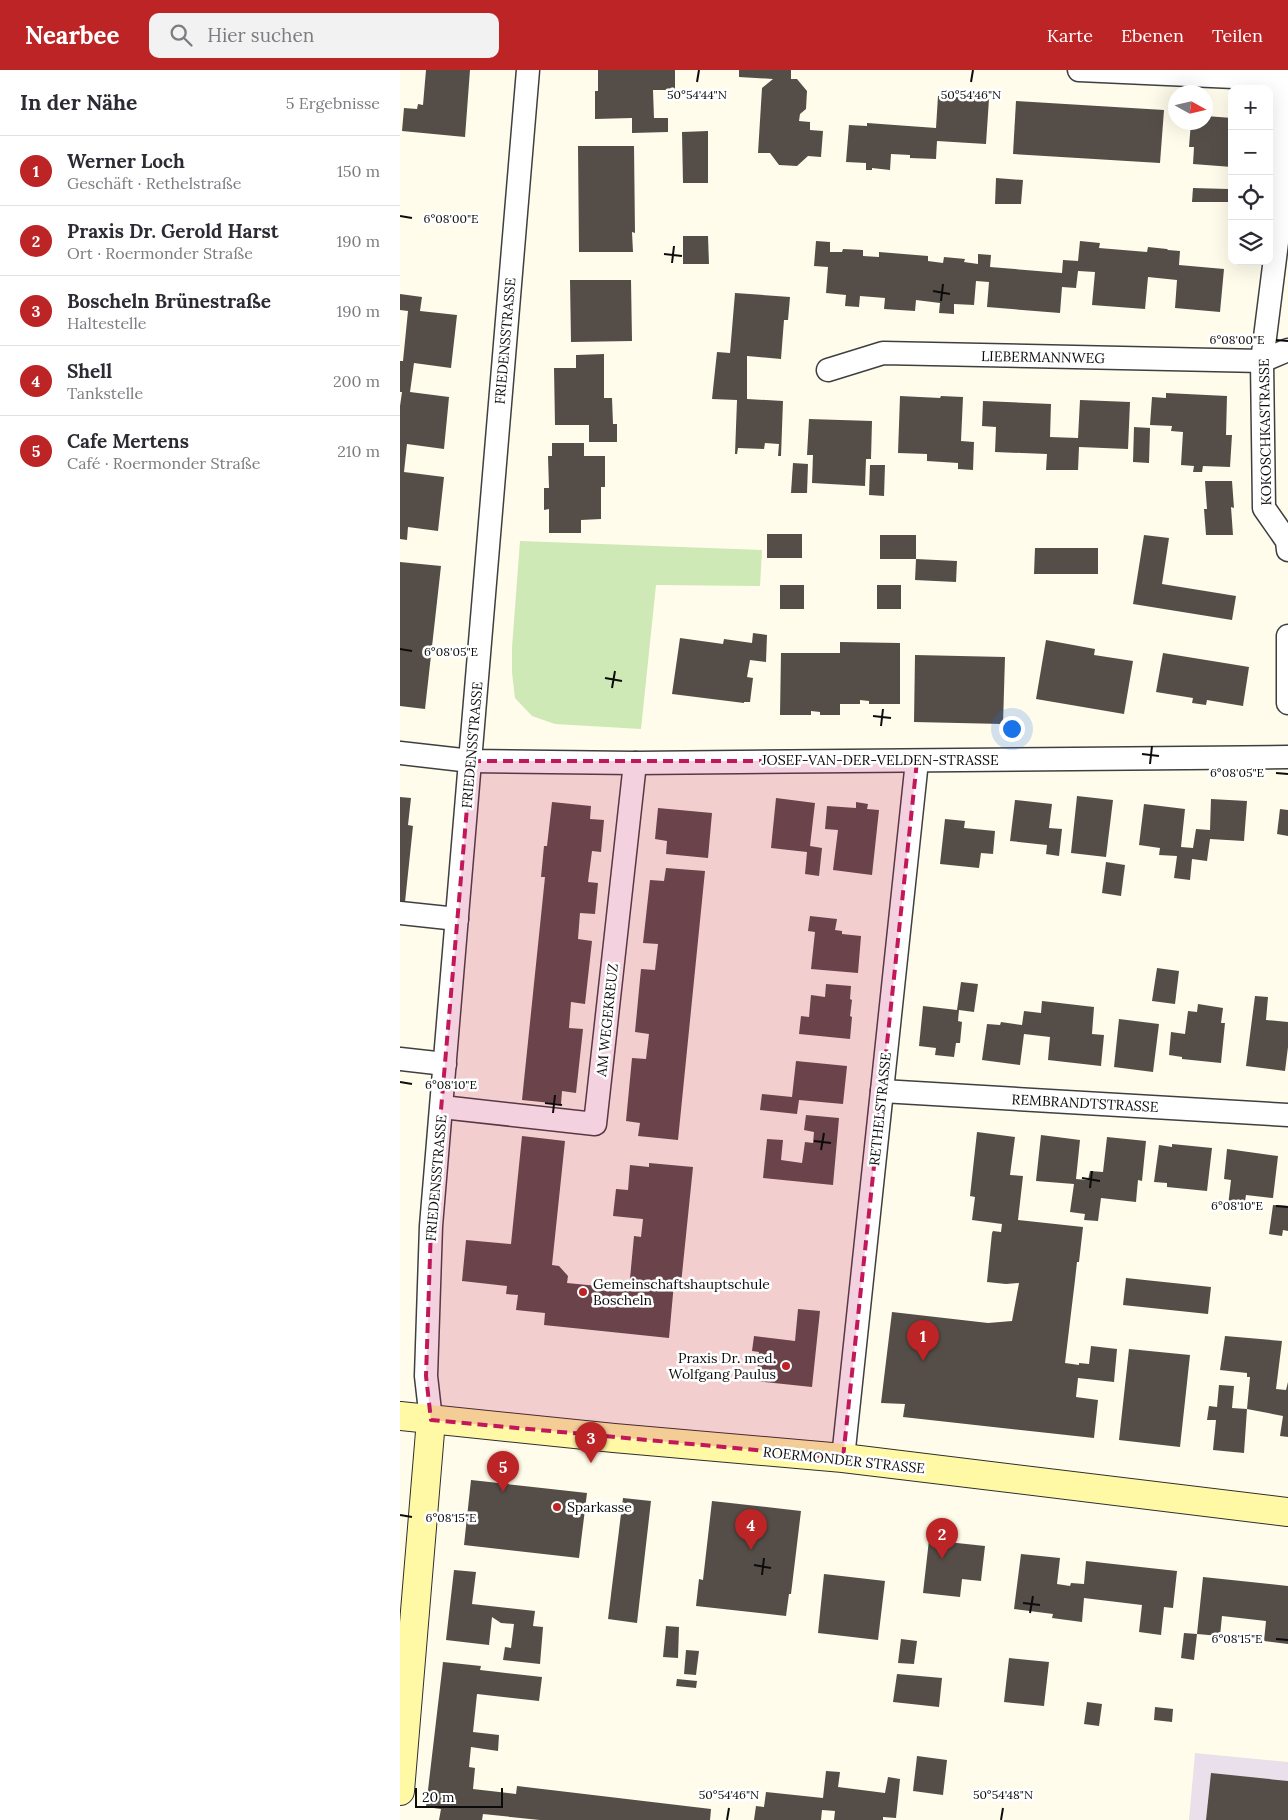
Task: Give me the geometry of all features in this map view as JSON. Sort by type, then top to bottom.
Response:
[{"type":"main road","name":"ROERMONDER STRASSE","points":[[400,1416],[614,1438],[843,1458],[1288,1512]]},
{"type":"main road","points":[[400,1791],[431,1420]]},
{"type":"street","name":"FRIEDENSSTRASSE","points":[[431,1420],[426,1376],[432,1226],[528,70]]},
{"type":"street","points":[[1079,70],[1279,74]]},
{"type":"street","name":"KOKOSCHKASTRASSE","points":[[1279,74],[1284,195],[1262,362],[1264,508],[1287,542],[1288,550]]},
{"type":"street","points":[[1262,362],[1288,350]]},
{"type":"street","name":"LIEBERMANNWEG","points":[[828,370],[882,353],[1262,362]]},
{"type":"street","points":[[1288,636],[1288,703]]},
{"type":"street","name":"JOSEF-VAN-DER-VELDEN-STRASSE","points":[[400,752],[471,761],[635,763],[1288,757]]},
{"type":"street","name":"RETHELSTRASSE","points":[[843,1458],[918,761]]},
{"type":"street","name":"AM WEGEKREUZ","points":[[442,1107],[595,1124],[635,763]]},
{"type":"street","points":[[400,913],[457,919]]},
{"type":"street","points":[[400,1059],[445,1064]]},
{"type":"street","name":"REMBRANDTSTRASSE","points":[[882,1091],[1288,1115]]},
{"type":"highlighted area","points":[[471,761],[917,761],[843,1458],[431,1420],[426,1376],[431,1226]]},
{"type":"shaded area","points":[[1195,1753],[1288,1762],[1288,1820],[1189,1820]]},
{"type":"green space","points":[[520,541],[762,550],[760,586],[656,585],[641,729],[555,724],[532,716],[515,698],[512,648]]},
{"type":"building","points":[[426,70],[470,70],[465,137],[402,131],[404,108],[417,109],[418,104],[423,105]]},
{"type":"building","points":[[598,70],[675,70],[675,90],[653,90],[654,118],[668,118],[668,132],[632,133],[632,118],[595,119],[595,91],[598,91]]},
{"type":"building","points":[[739,70],[791,70],[791,79],[797,79],[807,91],[806,109],[800,114],[799,121],[810,122],[810,130],[823,131],[821,157],[808,156],[797,166],[779,165],[770,153],[758,153],[762,88],[773,79],[739,77]]},
{"type":"building","points":[[938,96],[989,99],[986,144],[937,141],[936,159],[910,158],[910,155],[891,154],[890,170],[872,168],[872,170],[866,170],[866,163],[846,162],[849,125],[867,126],[867,123],[936,128]]},
{"type":"building","points":[[1016,101],[1164,110],[1160,163],[1013,154]]},
{"type":"building","points":[[1213,117],[1228,118],[1228,167],[1193,164],[1194,147],[1189,147],[1190,130],[1213,130]]},
{"type":"building","points":[[708,131],[708,183],[683,183],[682,132]]},
{"type":"building","points":[[578,146],[634,146],[635,233],[632,232],[633,252],[579,252]]},
{"type":"building","points":[[996,178],[1023,180],[1021,204],[995,204]]},
{"type":"building","points":[[1193,188],[1228,189],[1228,202],[1192,202]]},
{"type":"building","points":[[683,236],[708,236],[709,264],[683,264]]},
{"type":"building","points":[[816,241],[830,242],[830,252],[842,252],[843,249],[863,250],[863,256],[879,257],[879,252],[928,256],[928,261],[943,263],[944,257],[965,259],[964,262],[978,264],[978,254],[991,255],[990,267],[1062,273],[1063,260],[1078,261],[1080,241],[1100,243],[1099,248],[1147,252],[1148,247],[1180,251],[1179,265],[1224,269],[1220,312],[1175,308],[1177,280],[1148,277],[1145,309],[1092,305],[1095,272],[1078,271],[1076,288],[1062,287],[1060,313],[987,307],[989,282],[976,281],[974,305],[954,304],[954,314],[939,313],[940,303],[916,300],[915,311],[884,309],[885,298],[860,296],[859,307],[845,306],[846,295],[826,293],[828,267],[814,266]]},
{"type":"building","points":[[570,280],[631,280],[632,341],[571,342]]},
{"type":"building","points":[[735,293],[790,297],[788,320],[784,320],[781,359],[747,356],[747,399],[783,401],[781,456],[778,456],[779,444],[765,443],[764,449],[738,448],[737,454],[735,454],[737,400],[712,399],[717,352],[730,353]]},
{"type":"building","points":[[400,294],[422,297],[420,311],[457,315],[451,368],[414,363],[410,392],[449,397],[444,449],[407,444],[404,472],[444,477],[438,531],[408,527],[407,540],[400,539],[400,406],[402,392],[400,392],[400,361],[403,361],[408,311],[400,310]]},
{"type":"building","points":[[604,354],[604,398],[612,398],[613,424],[617,424],[617,442],[589,442],[589,425],[555,425],[554,368],[576,368],[576,355]]},
{"type":"building","points":[[1166,393],[1227,396],[1226,435],[1232,435],[1230,467],[1203,466],[1202,472],[1193,472],[1194,466],[1181,465],[1183,432],[1171,431],[1172,426],[1150,425],[1152,397],[1166,398]]},
{"type":"building","points":[[900,396],[963,397],[961,441],[974,442],[973,470],[958,469],[958,463],[927,461],[927,454],[898,453]]},
{"type":"building","points":[[1080,400],[1130,402],[1128,449],[1079,447],[1078,470],[1046,470],[1047,454],[995,452],[996,427],[982,426],[983,401],[1051,404],[1050,437],[1078,438]]},
{"type":"building","points":[[809,419],[872,421],[871,459],[866,459],[865,486],[812,483],[813,455],[807,455]]},
{"type":"building","points":[[1134,427],[1150,428],[1149,463],[1133,462]]},
{"type":"building","points":[[552,443],[584,443],[584,456],[605,456],[605,487],[601,487],[601,519],[581,520],[581,533],[549,533],[549,509],[544,510],[544,488],[549,488],[548,456],[552,456]]},
{"type":"building","points":[[793,463],[808,464],[807,493],[791,493]]},
{"type":"building","points":[[870,465],[885,465],[884,496],[869,495]]},
{"type":"building","points":[[1205,481],[1232,481],[1233,535],[1206,535],[1204,509],[1207,509]]},
{"type":"building","points":[[767,534],[802,534],[802,558],[767,558]]},
{"type":"building","points":[[880,535],[916,535],[916,559],[880,559]]},
{"type":"building","points":[[1144,535],[1169,538],[1162,584],[1236,596],[1232,620],[1133,604]]},
{"type":"building","points":[[1035,548],[1098,548],[1098,574],[1034,574]]},
{"type":"building","points":[[916,559],[957,561],[956,582],[915,580]]},
{"type":"building","points":[[400,562],[441,566],[425,709],[400,706]]},
{"type":"building","points":[[780,585],[804,585],[804,609],[780,609]]},
{"type":"building","points":[[877,585],[901,585],[901,609],[877,609]]},
{"type":"building","points":[[753,633],[767,635],[766,662],[750,660],[747,677],[753,678],[750,702],[744,703],[672,694],[680,638],[723,644],[724,639],[752,643]]},
{"type":"building","points":[[1046,640],[1095,649],[1094,655],[1133,661],[1124,714],[1036,699]]},
{"type":"building","points":[[840,642],[900,643],[900,704],[869,704],[869,701],[860,700],[860,704],[840,704],[840,715],[820,715],[820,712],[811,711],[811,715],[780,715],[781,653],[840,653]]},
{"type":"building","points":[[1163,653],[1249,667],[1243,706],[1207,700],[1206,705],[1192,703],[1193,698],[1156,692]]},
{"type":"building","points":[[915,655],[1005,657],[1003,724],[914,722]]},
{"type":"building","points":[[1077,796],[1113,800],[1106,857],[1071,853]]},
{"type":"building","points":[[400,797],[411,798],[408,825],[413,826],[405,902],[400,902]]},
{"type":"building","points":[[776,798],[815,803],[810,846],[822,848],[819,876],[805,874],[807,852],[771,848]]},
{"type":"building","points":[[1211,799],[1247,801],[1244,841],[1210,839],[1207,861],[1192,859],[1190,880],[1174,878],[1177,856],[1159,855],[1160,848],[1139,845],[1144,804],[1185,809],[1181,847],[1193,848],[1196,829],[1210,830]]},
{"type":"building","points":[[1015,800],[1052,804],[1049,828],[1062,829],[1059,856],[1046,854],[1047,845],[1010,841]]},
{"type":"building","points":[[552,802],[591,806],[590,819],[604,820],[601,852],[592,851],[588,882],[598,883],[595,914],[580,913],[578,939],[592,941],[585,1004],[571,1002],[569,1028],[583,1029],[576,1093],[562,1091],[561,1104],[522,1100],[545,877],[541,877],[544,846],[547,846]]},
{"type":"building","points":[[856,802],[868,804],[867,809],[879,810],[872,875],[833,870],[838,830],[825,829],[827,806],[856,808]]},
{"type":"building","points":[[658,808],[712,813],[708,858],[666,854],[667,841],[655,839]]},
{"type":"building","points":[[1280,809],[1288,810],[1288,836],[1277,834]]},
{"type":"building","points":[[945,819],[965,821],[964,828],[995,831],[993,854],[981,853],[979,868],[940,864]]},
{"type":"building","points":[[1106,862],[1125,865],[1121,896],[1102,893]]},
{"type":"building","points":[[666,868],[705,871],[678,1140],[638,1136],[640,1123],[626,1121],[632,1058],[646,1059],[649,1034],[635,1032],[641,969],[655,970],[658,944],[643,943],[650,880],[664,881]]},
{"type":"building","points":[[810,916],[837,919],[835,930],[842,931],[842,934],[861,936],[858,973],[811,969],[815,932],[808,931]]},
{"type":"building","points":[[1157,968],[1179,971],[1175,1004],[1152,1001]]},
{"type":"building","points":[[961,982],[978,984],[974,1012],[959,1010],[958,1021],[962,1022],[960,1043],[956,1043],[954,1057],[935,1055],[936,1048],[919,1046],[923,1006],[957,1010]]},
{"type":"building","points":[[826,984],[851,986],[850,1016],[852,1017],[850,1039],[799,1034],[801,1016],[809,1017],[811,995],[825,997]]},
{"type":"building","points":[[1255,996],[1268,997],[1266,1020],[1288,1022],[1288,1047],[1285,1071],[1246,1066]]},
{"type":"building","points":[[1042,1001],[1094,1007],[1092,1034],[1104,1035],[1101,1066],[1048,1060],[1050,1037],[1024,1034],[1020,1065],[982,1060],[987,1024],[1000,1025],[1001,1022],[1022,1025],[1024,1011],[1041,1013]]},
{"type":"building","points":[[1198,1004],[1223,1008],[1221,1023],[1225,1023],[1221,1063],[1182,1059],[1182,1057],[1169,1055],[1171,1032],[1185,1034],[1188,1011],[1197,1012]]},
{"type":"building","points":[[1119,1019],[1159,1024],[1153,1072],[1114,1067]]},
{"type":"building","points":[[796,1061],[847,1066],[843,1104],[799,1100],[797,1114],[760,1110],[762,1094],[792,1097]]},
{"type":"building","points":[[806,1115],[839,1118],[833,1185],[763,1178],[767,1139],[783,1140],[781,1160],[802,1163],[805,1142],[813,1143],[814,1132],[804,1130]]},
{"type":"building","points":[[977,1132],[1015,1137],[1010,1175],[1023,1176],[1018,1220],[1083,1227],[1065,1363],[1089,1364],[1091,1346],[1117,1349],[1114,1382],[1078,1378],[1076,1397],[1098,1400],[1094,1438],[903,1417],[905,1404],[881,1403],[892,1312],[988,1323],[1012,1321],[1019,1283],[987,1282],[992,1233],[993,1231],[1001,1232],[1002,1224],[972,1220],[975,1197],[970,1196]]},
{"type":"building","points":[[1041,1135],[1080,1140],[1076,1179],[1088,1180],[1090,1171],[1103,1172],[1107,1137],[1146,1141],[1142,1181],[1138,1180],[1136,1202],[1101,1198],[1098,1221],[1084,1220],[1085,1214],[1070,1212],[1074,1184],[1036,1181]]},
{"type":"building","points":[[522,1136],[565,1141],[552,1265],[559,1266],[568,1276],[567,1283],[629,1289],[634,1236],[641,1237],[643,1219],[613,1216],[616,1189],[628,1190],[630,1165],[649,1167],[649,1163],[693,1167],[681,1284],[674,1283],[669,1338],[544,1325],[545,1313],[516,1310],[518,1295],[506,1294],[507,1286],[462,1281],[466,1240],[511,1244]]},
{"type":"building","points":[[1172,1144],[1212,1148],[1207,1191],[1167,1187],[1167,1183],[1154,1182],[1159,1145],[1172,1147]]},
{"type":"building","points":[[1227,1149],[1278,1156],[1273,1198],[1246,1195],[1244,1208],[1228,1206],[1231,1180],[1224,1179]]},
{"type":"building","points":[[1273,1205],[1288,1206],[1288,1231],[1283,1230],[1282,1236],[1269,1234]]},
{"type":"building","points":[[1126,1278],[1211,1287],[1208,1314],[1123,1305]]},
{"type":"building","name":"Praxis Dr. med. Wolfgang Paulus","points":[[798,1309],[820,1311],[812,1387],[756,1381],[759,1352],[752,1351],[754,1336],[795,1341]]},
{"type":"building","points":[[1225,1336],[1282,1341],[1276,1389],[1286,1390],[1288,1382],[1288,1437],[1280,1436],[1283,1416],[1247,1409],[1250,1377],[1247,1377],[1247,1373],[1220,1370]]},
{"type":"building","points":[[1129,1349],[1190,1355],[1180,1447],[1119,1440]]},
{"type":"building","points":[[1219,1385],[1234,1386],[1232,1408],[1247,1409],[1244,1453],[1213,1450],[1216,1420],[1207,1420],[1209,1406],[1217,1407]]},
{"type":"building","points":[[471,1480],[587,1493],[579,1558],[464,1545]]},
{"type":"building","points":[[623,1498],[651,1501],[637,1623],[608,1619]]},
{"type":"building","points":[[712,1501],[801,1511],[791,1594],[789,1594],[786,1616],[696,1606],[699,1579],[703,1580]]},
{"type":"building","points":[[929,1540],[985,1546],[981,1581],[962,1579],[960,1597],[923,1593]]},
{"type":"building","points":[[1021,1554],[1060,1558],[1057,1584],[1070,1586],[1071,1583],[1084,1584],[1086,1561],[1177,1571],[1173,1608],[1164,1607],[1161,1635],[1139,1632],[1142,1605],[1084,1598],[1082,1622],[1052,1618],[1053,1614],[1014,1609]]},
{"type":"building","points":[[454,1570],[476,1572],[472,1604],[535,1611],[533,1626],[543,1627],[540,1664],[503,1660],[505,1647],[511,1648],[514,1624],[501,1623],[492,1617],[489,1645],[446,1640]]},
{"type":"building","points":[[824,1574],[885,1581],[878,1640],[818,1633]]},
{"type":"building","points":[[1203,1577],[1288,1586],[1288,1644],[1264,1641],[1266,1621],[1222,1616],[1220,1636],[1197,1634]]},
{"type":"building","points":[[666,1626],[679,1627],[678,1658],[663,1657]]},
{"type":"building","points":[[1184,1633],[1197,1634],[1194,1660],[1181,1658]]},
{"type":"building","points":[[901,1639],[917,1641],[914,1664],[898,1663]]},
{"type":"building","points":[[686,1650],[699,1651],[696,1675],[684,1674]]},
{"type":"building","points":[[1009,1658],[1049,1662],[1044,1706],[1004,1702]]},
{"type":"building","points":[[443,1662],[481,1666],[480,1670],[542,1677],[539,1701],[477,1694],[473,1732],[499,1735],[498,1751],[471,1747],[469,1767],[475,1768],[473,1789],[516,1794],[517,1786],[711,1809],[710,1820],[540,1820],[483,1814],[482,1820],[439,1820],[441,1809],[426,1807]]},
{"type":"building","points":[[897,1674],[942,1678],[939,1707],[893,1702]]},
{"type":"building","points":[[677,1679],[697,1681],[696,1688],[676,1686]]},
{"type":"building","points":[[1087,1702],[1102,1704],[1099,1726],[1084,1724]]},
{"type":"building","points":[[1155,1707],[1173,1709],[1172,1722],[1154,1720]]},
{"type":"building","points":[[917,1756],[947,1760],[943,1795],[913,1791]]},
{"type":"building","points":[[826,1771],[840,1772],[838,1787],[885,1793],[888,1777],[900,1779],[896,1818],[883,1817],[883,1820],[834,1820],[835,1811],[822,1810],[821,1820],[754,1820],[756,1806],[764,1807],[766,1792],[823,1798]]},
{"type":"building","points":[[1211,1773],[1288,1781],[1288,1820],[1206,1820]]},
{"type":"place","name":"Gemeinschaftshauptschule Boscheln","points":[[583,1292]]},
{"type":"place","name":"Werner Loch","points":[[923,1361]]},
{"type":"place","name":"Praxis Dr. med. Wolfgang Paulus","points":[[786,1366]]},
{"type":"place","name":"Boscheln Brünestraße","points":[[591,1463]]},
{"type":"place","name":"Cafe Mertens","points":[[503,1492]]},
{"type":"place","name":"Sparkasse","points":[[557,1507]]},
{"type":"place","name":"Shell","points":[[751,1550]]},
{"type":"place","name":"Praxis Dr. Gerold Harst","points":[[942,1559]]}]
